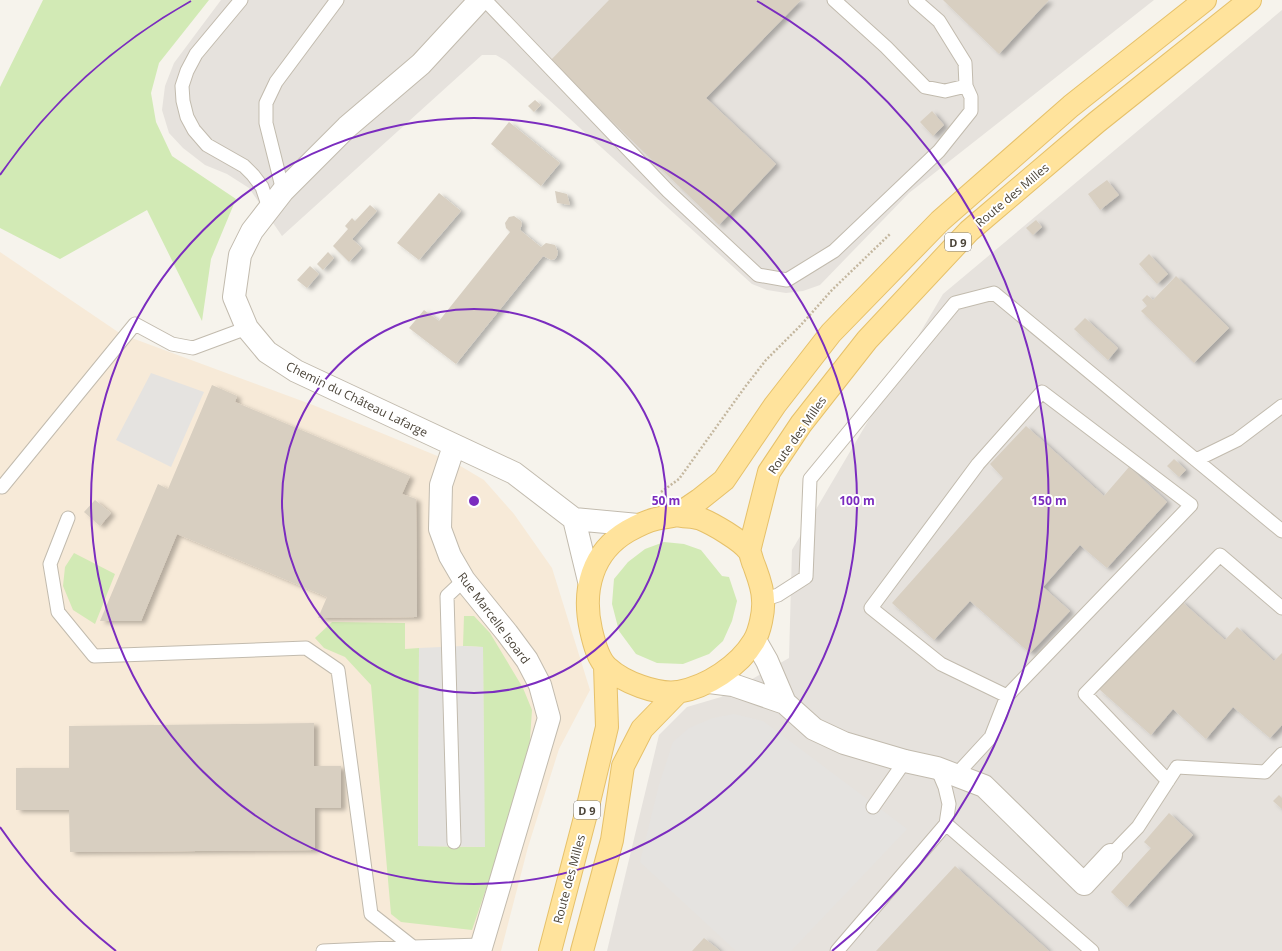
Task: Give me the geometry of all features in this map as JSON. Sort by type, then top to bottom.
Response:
[{"type":"main road","name":"D 9","points":[[677,516],[724,480],[775,405],[831,333],[940,221],[1071,106],[1205,0]]},
{"type":"main road","name":"Route des Milles","points":[[749,551],[769,472],[801,424],[867,340],[969,231],[1097,122],[1250,0]]},
{"type":"main road","points":[[677,516],[700,518],[718,527],[749,551],[759,578],[764,600],[760,626],[755,640],[739,660],[709,682],[670,691],[648,688],[631,683],[613,673],[605,666],[594,644],[590,625],[588,610],[589,581],[596,562],[608,546],[619,536],[638,525],[655,519],[677,516]]},
{"type":"main road","name":"Route des Milles","points":[[550,951],[607,727],[605,666]]},
{"type":"main road","name":"D 9","points":[[582,951],[612,840],[623,766],[642,729],[670,691]]},
{"type":"street","name":"Chemin du Château Lafarge","points":[[480,0],[421,64],[347,127],[282,190],[252,231],[240,255],[234,297],[247,328],[267,352],[296,371],[514,473],[574,519]]},
{"type":"street","name":"Rue Marcelle Isoard","points":[[454,446],[441,485],[440,529],[450,556],[464,580],[527,660],[540,685],[549,718],[481,948]]},
{"type":"street","points":[[589,581],[574,519],[638,525]]},
{"type":"street","points":[[755,640],[767,660],[785,703]]},
{"type":"street","points":[[709,682],[733,685],[785,703],[814,729],[844,743],[905,761],[947,771],[984,786],[1084,884],[1111,855]]},
{"type":"lane","points":[[241,0],[196,54],[187,71],[182,86],[183,101],[187,117],[194,130],[207,145],[244,166],[253,175],[262,187],[269,208]]},
{"type":"lane","points":[[282,190],[266,123],[266,103],[276,82],[337,0]]},
{"type":"lane","points":[[485,0],[668,190],[758,276],[787,280],[834,251],[939,151],[971,111],[971,97],[966,86],[965,63],[939,21],[916,0]]},
{"type":"lane","points":[[834,0],[886,47],[925,87],[945,91],[966,86]]},
{"type":"lane","points":[[764,600],[778,595],[806,577],[810,479],[955,303],[994,293],[1282,531]]},
{"type":"lane","points":[[2,487],[135,324],[172,344],[193,348],[247,328]]},
{"type":"lane","points":[[837,951],[946,824],[949,804],[945,786],[947,771],[991,737],[1007,696],[1191,505],[1042,392],[978,464],[871,608],[941,664],[1007,696]]},
{"type":"lane","points":[[1196,460],[1237,440],[1282,406]]},
{"type":"lane","points":[[68,518],[50,564],[58,612],[94,656],[306,648],[338,670],[371,914],[413,947]]},
{"type":"lane","points":[[1168,781],[1085,694],[1220,555],[1282,608]]},
{"type":"lane","points":[[454,842],[447,596],[464,580]]},
{"type":"lane","points":[[1111,855],[1138,827],[1178,767],[1265,772],[1282,754]]},
{"type":"lane","points":[[873,807],[905,761]]},
{"type":"lane","points":[[946,824],[1092,951]]},
{"type":"lane","points":[[323,951],[413,947],[481,948]]},
{"type":"shaded area","points":[[221,0],[1154,0],[909,193],[820,285],[803,291],[786,293],[767,290],[752,284],[506,61],[496,55],[482,55],[282,236],[249,188],[227,174],[205,165],[183,148],[169,133],[162,110],[165,86],[174,63]]},
{"type":"shaded area","points":[[1282,10],[1282,951],[607,951],[659,735],[687,707],[721,697],[789,658],[792,550],[943,294]]},
{"type":"shaded area","points":[[0,252],[121,334],[313,405],[457,464],[484,480],[514,514],[552,568],[590,690],[559,749],[528,847],[501,951],[0,951]]},
{"type":"shaded area","points":[[151,373],[204,392],[171,467],[116,440]]},
{"type":"shaded area","points":[[463,646],[483,647],[485,847],[418,846],[419,648]]},
{"type":"shaded area","points":[[734,714],[763,721],[907,829],[791,951],[736,951],[640,862],[659,785],[673,742],[689,728],[713,718]]},
{"type":"green space","points":[[43,0],[209,0],[159,63],[151,93],[156,122],[172,156],[236,199],[211,259],[202,321],[147,210],[60,259],[0,228],[0,87]]},
{"type":"green space","points":[[664,542],[684,544],[701,550],[722,576],[729,577],[737,601],[732,621],[723,641],[709,654],[683,664],[657,663],[636,654],[619,631],[612,604],[614,579],[628,562],[645,549]]},
{"type":"green space","points":[[74,553],[115,574],[95,624],[73,610],[63,586],[65,567]]},
{"type":"green space","points":[[464,616],[474,616],[490,633],[523,688],[532,710],[526,772],[472,930],[401,922],[391,914],[371,685],[345,657],[324,648],[315,638],[332,622],[405,623],[405,649],[419,648],[418,846],[484,847],[483,647],[463,646]]},
{"type":"building","points":[[609,0],[801,0],[706,98],[776,164],[719,225],[550,61]]},
{"type":"building","points":[[943,0],[1049,0],[999,54]]},
{"type":"building","points":[[535,100],[541,105],[534,112],[528,106]]},
{"type":"building","points":[[932,111],[944,125],[933,136],[920,122]]},
{"type":"building","points":[[509,122],[560,163],[541,186],[491,144]]},
{"type":"building","points":[[1107,180],[1119,195],[1100,210],[1088,194]]},
{"type":"building","points":[[555,191],[567,194],[570,205],[557,203]]},
{"type":"building","points":[[439,193],[461,211],[419,260],[397,243]]},
{"type":"building","points":[[370,205],[377,211],[352,239],[362,248],[349,262],[333,246],[348,229],[345,226],[352,218],[355,221]]},
{"type":"building","points":[[514,216],[521,221],[522,224],[520,230],[541,247],[546,243],[555,245],[558,252],[557,256],[555,259],[551,260],[543,256],[456,364],[409,328],[424,310],[439,321],[510,232],[506,228],[505,223],[509,217]]},
{"type":"building","points":[[1036,220],[1042,227],[1033,235],[1026,228]]},
{"type":"building","points":[[328,252],[334,258],[323,270],[317,264]]},
{"type":"building","points":[[1149,254],[1168,274],[1157,284],[1139,264]]},
{"type":"building","points":[[310,266],[319,274],[307,288],[297,280]]},
{"type":"building","points":[[1176,276],[1229,328],[1194,363],[1141,311],[1147,306],[1142,300],[1147,295],[1153,300]]},
{"type":"building","points":[[1085,318],[1118,348],[1108,360],[1074,329]]},
{"type":"building","points":[[212,385],[237,396],[235,402],[410,476],[402,494],[416,499],[417,617],[318,618],[327,597],[177,534],[141,621],[100,621],[158,484],[168,489]]},
{"type":"building","points":[[1026,426],[1104,496],[1129,467],[1167,502],[1107,568],[1080,545],[1043,587],[1070,611],[1030,653],[970,601],[934,640],[892,603],[1003,478],[990,464]]},
{"type":"building","points":[[1174,459],[1186,470],[1179,477],[1167,466]]},
{"type":"building","points":[[95,500],[111,513],[100,526],[84,512]]},
{"type":"building","points":[[1180,600],[1225,640],[1237,627],[1274,661],[1282,653],[1282,725],[1270,738],[1233,707],[1206,739],[1173,709],[1151,735],[1099,689]]},
{"type":"building","points":[[314,723],[314,766],[341,766],[341,808],[315,808],[315,850],[70,852],[69,810],[16,810],[16,768],[69,768],[69,726]]},
{"type":"building","points":[[1279,795],[1282,798],[1282,809],[1273,801]]},
{"type":"building","points":[[1169,813],[1193,835],[1127,907],[1111,892],[1151,848],[1144,842]]},
{"type":"building","points":[[955,866],[1049,951],[876,951]]},
{"type":"building","points":[[704,938],[718,949],[720,951],[692,951]]}]
